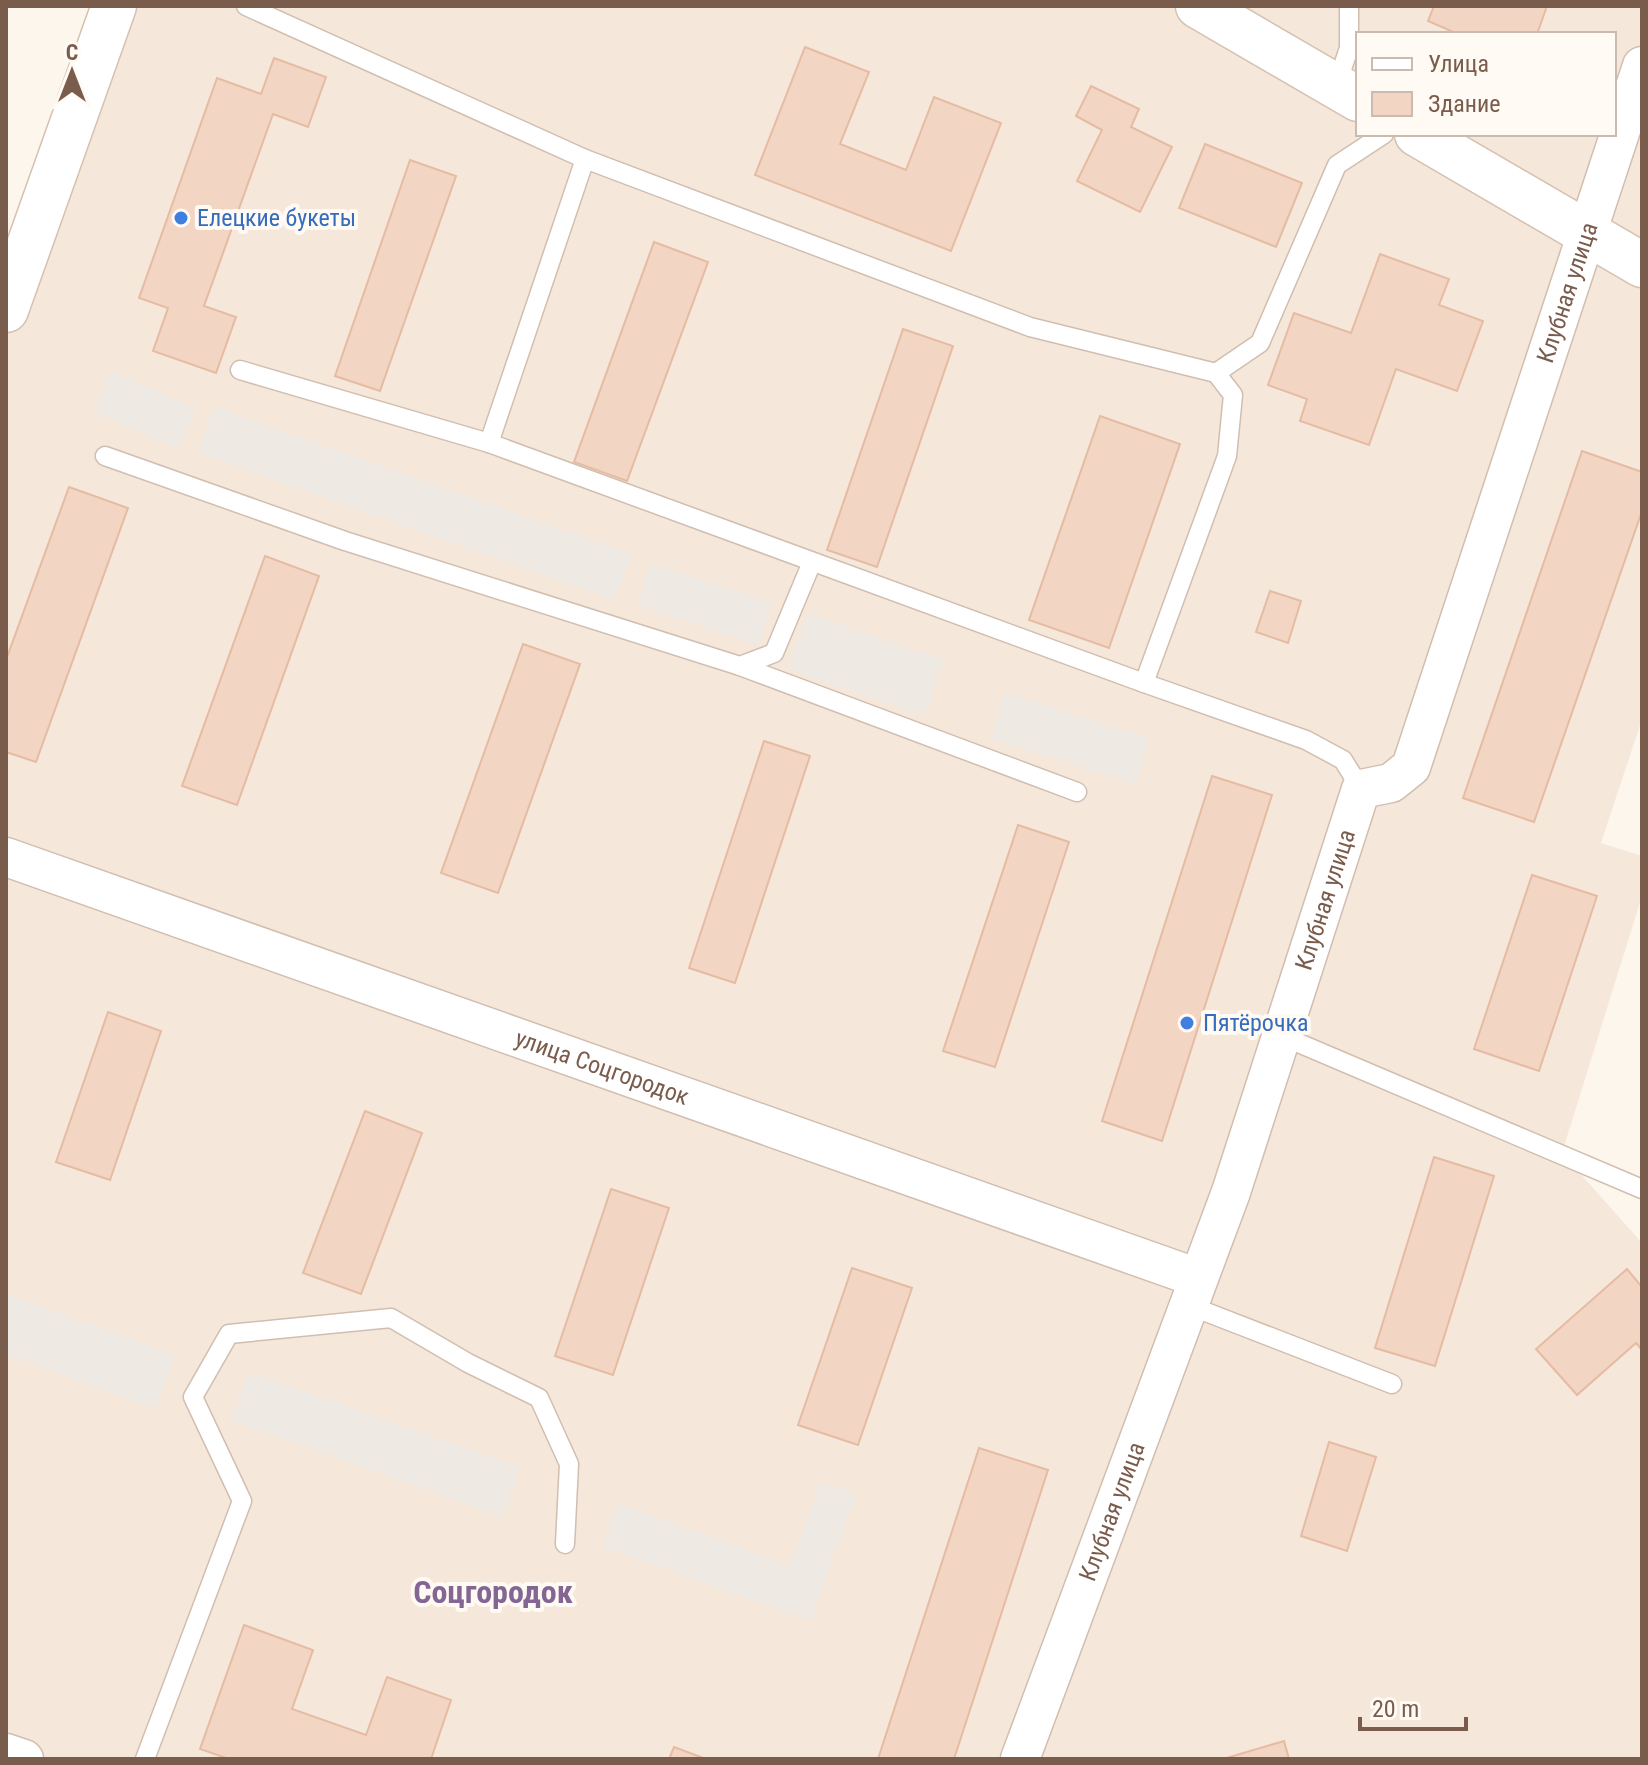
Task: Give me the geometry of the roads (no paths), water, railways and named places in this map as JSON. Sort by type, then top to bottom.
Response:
[{"type":"street","points":[[6,310],[114,6]]},
{"type":"street","points":[[1198,6],[1347,93]]},
{"type":"street","name":"Клубная улица","points":[[1020,1759],[1231,1192],[1361,789],[1391,783],[1411,767],[1642,66]]},
{"type":"street","points":[[1420,136],[1642,265]]},
{"type":"street","name":"улица Соцгородок","points":[[6,857],[1193,1292]]},
{"type":"street","points":[[6,1753],[24,1759]]},
{"type":"lane","points":[[246,6],[585,159],[1030,327],[1216,373],[1233,395],[1227,456],[1144,683]]},
{"type":"lane","points":[[1347,93],[1349,6]]},
{"type":"lane","points":[[1216,373],[1260,343],[1337,165],[1381,136]]},
{"type":"lane","points":[[489,443],[585,159]]},
{"type":"lane","points":[[240,370],[489,443],[1306,740],[1343,760],[1361,789]]},
{"type":"lane","points":[[105,456],[345,541],[740,666],[1077,792]]},
{"type":"lane","points":[[740,666],[774,653],[812,562]]},
{"type":"lane","points":[[1282,1036],[1642,1189]]},
{"type":"lane","points":[[1193,1292],[1392,1384]]},
{"type":"lane","points":[[145,1759],[242,1501],[193,1397],[229,1334],[391,1318],[468,1363],[539,1398],[569,1464],[565,1544]]},
{"type":"place","name":"Елецкие букеты","points":[[181,218]]},
{"type":"place","name":"Пятёрочка","points":[[1187,1023]]},
{"type":"district","name":"Соцгородок","points":[[493,1592]]}]
